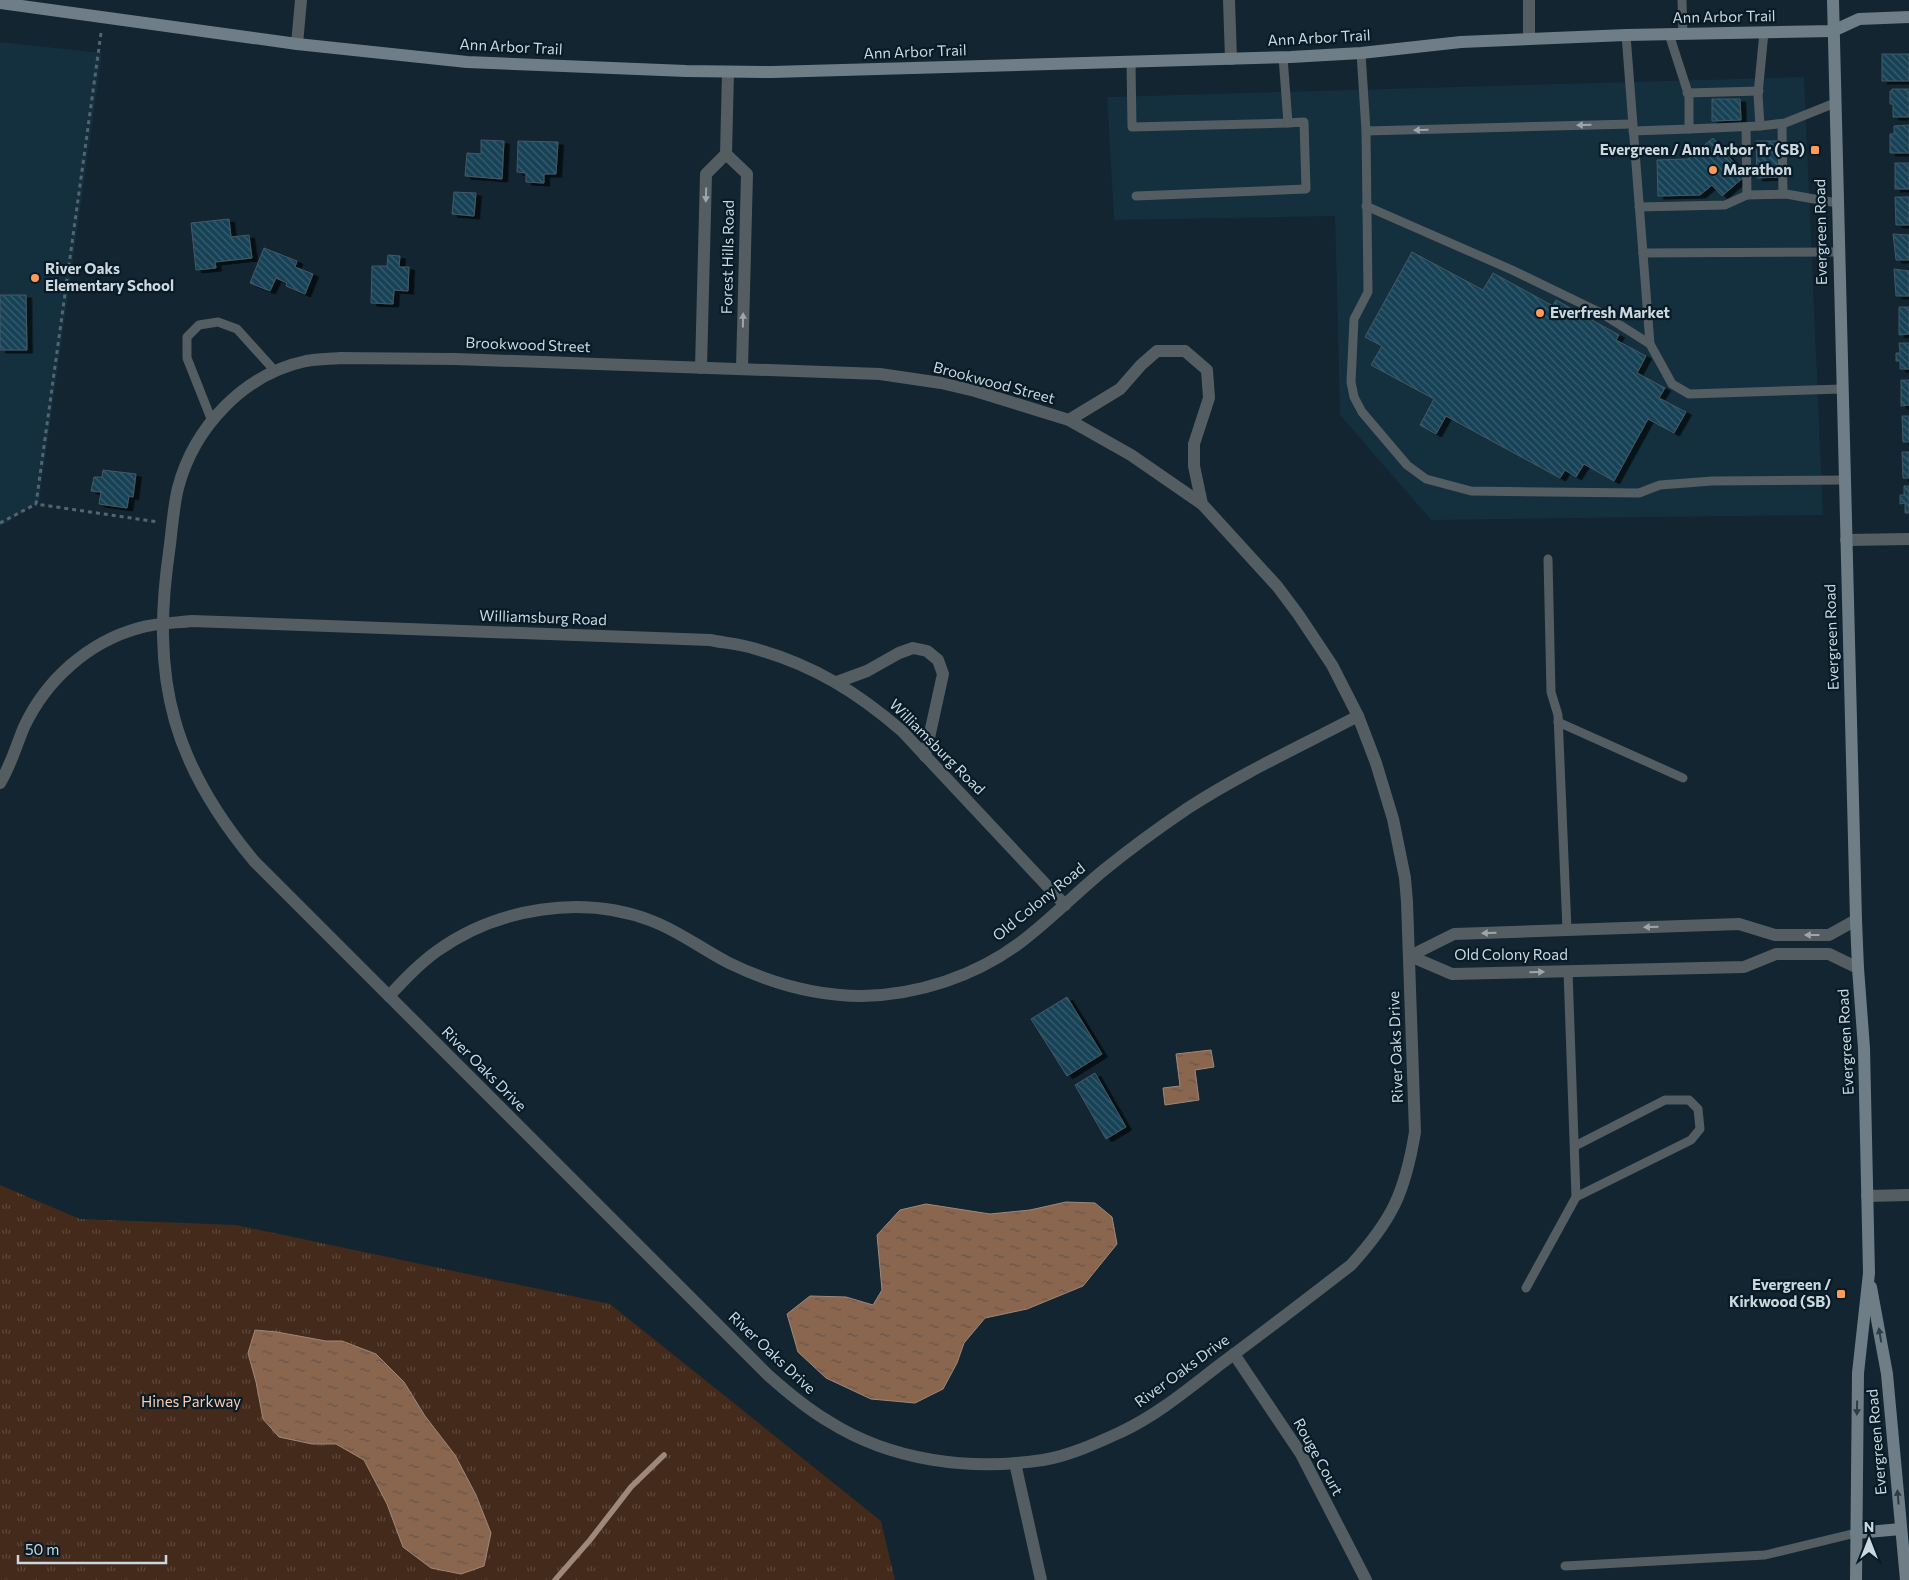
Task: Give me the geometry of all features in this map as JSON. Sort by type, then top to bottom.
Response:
[{"type":"street","points":[[297,44],[302,0]]},
{"type":"street","points":[[1229,0],[1231,59]]},
{"type":"street","points":[[1529,0],[1529,39]]},
{"type":"street","name":"Evergreen Road","points":[[1833,0],[1834,103],[1846,480],[1856,920],[1864,1048],[1869,1273],[1858,1373],[1856,1580]]},
{"type":"street","name":"Ann Arbor Trail","points":[[2,7],[104,17],[297,44],[466,62],[728,72],[1283,58],[1361,53],[1461,42],[1669,34],[1833,31]]},
{"type":"street","points":[[1833,31],[1859,19],[1909,17]]},
{"type":"street","points":[[726,154],[728,72]]},
{"type":"street","name":"Forest Hills Road","points":[[701,368],[706,174],[726,154],[747,174],[742,369]]},
{"type":"street","name":"Brookwood Street","points":[[1069,420],[1120,390],[1141,365],[1157,351],[1185,351],[1207,370],[1209,398],[1194,444],[1194,466],[1202,504]]},
{"type":"street","name":"Brookwood Street","points":[[162,624],[164,587],[178,488],[188,458],[202,434],[223,406],[245,389],[275,371],[304,362],[340,358],[455,359],[880,374],[906,377],[975,391],[1069,420],[1131,455],[1202,504],[1254,559],[1298,614],[1332,665],[1358,716],[1376,762],[1393,819],[1405,878],[1410,956]]},
{"type":"street","points":[[1846,540],[1909,539]]},
{"type":"street","name":"Williamsburg Road","points":[[0,783],[36,705],[52,684],[91,650],[113,637],[139,628],[162,624],[202,622],[710,640],[754,648],[797,662],[837,682],[875,707],[902,731],[1064,905]]},
{"type":"street","name":"River Oaks Drive","points":[[162,624],[165,675],[175,720],[189,761],[215,810],[254,862],[768,1375],[800,1403],[851,1434],[904,1454],[962,1464],[992,1465],[1015,1463],[1043,1460],[1061,1455],[1122,1432],[1165,1407],[1351,1265],[1378,1234],[1396,1205],[1409,1166],[1415,1132],[1410,956]]},
{"type":"street","points":[[837,682],[868,670],[899,653],[913,648],[926,651],[938,660],[943,674],[925,756]]},
{"type":"street","name":"Old Colony Road","points":[[389,996],[420,964],[457,938],[498,920],[542,909],[587,907],[630,914],[671,929],[728,962],[767,979],[814,992],[862,996],[918,989],[948,981],[993,960],[1020,943],[1126,852],[1189,808],[1256,768],[1358,716]]},
{"type":"street","name":"Old Colony Road","points":[[1410,956],[1454,934],[1739,924],[1775,935],[1829,936],[1856,920]]},
{"type":"street","name":"Old Colony Road","points":[[1410,956],[1452,974],[1744,967],[1776,954],[1829,954],[1858,968]]},
{"type":"street","points":[[1867,1196],[1909,1195]]},
{"type":"street","name":"Evergreen Road","points":[[1869,1273],[1887,1374],[1905,1530],[1906,1580]]},
{"type":"street","name":"Rouge Court","points":[[1234,1354],[1301,1454],[1366,1580]]},
{"type":"street","points":[[1015,1463],[1041,1580]]},
{"type":"street","points":[[1856,1533],[1905,1530]]},
{"type":"lane","points":[[1682,0],[1683,34]]},
{"type":"lane","points":[[1760,126],[1759,91],[1764,32]]},
{"type":"lane","points":[[1669,34],[1687,93],[1689,129]]},
{"type":"lane","points":[[1626,36],[1650,344],[1672,384],[1689,394],[1842,389]]},
{"type":"lane","points":[[1361,53],[1366,131],[1368,292],[1354,319],[1351,382],[1354,397],[1362,412],[1408,465],[1426,479],[1471,491],[1639,493],[1660,486],[1712,481],[1846,480]]},
{"type":"lane","points":[[1283,58],[1288,123]]},
{"type":"lane","points":[[1131,62],[1132,127],[1304,122],[1306,189],[1136,196]]},
{"type":"lane","points":[[1687,93],[1759,91]]},
{"type":"lane","points":[[1366,131],[1633,127],[1689,129],[1746,128],[1782,124],[1834,103]]},
{"type":"lane","points":[[1782,124],[1782,194]]},
{"type":"lane","points":[[1746,128],[1747,194]]},
{"type":"lane","points":[[1639,207],[1725,205],[1747,194],[1782,194],[1837,203]]},
{"type":"lane","points":[[1366,206],[1512,270],[1601,312],[1650,344]]},
{"type":"lane","points":[[1643,253],[1838,252]]},
{"type":"lane","points":[[212,421],[187,358],[187,337],[198,325],[218,322],[237,329],[275,371]]},
{"type":"lane","points":[[1548,559],[1551,692],[1556,704],[1558,722],[1568,930]]},
{"type":"lane","points":[[1558,722],[1683,778]]},
{"type":"lane","points":[[1526,1288],[1576,1197],[1568,971]]},
{"type":"lane","points":[[1575,1146],[1666,1100],[1689,1100],[1698,1109],[1700,1129],[1691,1140],[1576,1197]]},
{"type":"lane","points":[[1565,1566],[1765,1555],[1856,1533]]},
{"type":"path","points":[[36,504],[104,17]]},
{"type":"path","points":[[0,523],[36,504],[173,524]]},
{"type":"shaded area","name":"River Oaks Elementary School","points":[[0,42],[102,53],[39,502],[0,527]]},
{"type":"shaded area","points":[[1804,77],[1823,515],[1431,520],[1340,415],[1335,216],[1114,220],[1107,97]]},
{"type":"green space","name":"Hines Parkway","points":[[0,1185],[80,1219],[236,1225],[610,1304],[881,1521],[895,1580],[0,1580]]},
{"type":"water","points":[[1211,1050],[1214,1067],[1195,1070],[1199,1100],[1165,1105],[1163,1088],[1180,1086],[1176,1054]]},
{"type":"water","points":[[1066,1202],[1095,1203],[1112,1217],[1117,1244],[1083,1286],[1027,1309],[985,1318],[964,1343],[957,1363],[943,1389],[915,1403],[871,1399],[826,1378],[798,1352],[787,1314],[810,1296],[846,1297],[873,1305],[882,1290],[877,1235],[900,1210],[926,1204],[990,1214],[1030,1210]]},
{"type":"water","points":[[255,1330],[326,1341],[342,1341],[376,1354],[404,1382],[425,1416],[455,1455],[476,1495],[491,1533],[484,1566],[461,1574],[431,1568],[403,1547],[387,1504],[364,1460],[336,1444],[312,1444],[279,1437],[263,1419],[248,1353]]},
{"type":"building","points":[[1882,54],[1909,54],[1909,81],[1882,81]]},
{"type":"building","points":[[1892,89],[1909,89],[1909,117],[1893,117],[1893,104],[1890,104],[1890,91]]},
{"type":"building","points":[[1712,99],[1740,99],[1741,120],[1712,121]]},
{"type":"building","points":[[1909,125],[1909,153],[1890,153],[1890,134],[1894,134],[1894,126]]},
{"type":"building","points":[[1713,138],[1745,176],[1722,196],[1712,185],[1700,195],[1658,196],[1657,160],[1688,159]]},
{"type":"building","points":[[481,140],[504,141],[502,179],[465,176],[467,153],[481,154]]},
{"type":"building","points":[[518,141],[558,142],[556,174],[544,174],[544,183],[526,182],[526,173],[517,172]]},
{"type":"building","points":[[1756,141],[1778,141],[1779,177],[1757,178]]},
{"type":"building","points":[[1895,163],[1909,163],[1909,189],[1895,189]]},
{"type":"building","points":[[454,192],[476,193],[474,216],[452,214]]},
{"type":"building","points":[[1895,197],[1909,197],[1909,225],[1896,225]]},
{"type":"building","points":[[229,219],[231,237],[249,235],[252,258],[215,262],[216,268],[196,270],[191,223]]},
{"type":"building","points":[[1893,234],[1909,235],[1909,260],[1896,260]]},
{"type":"building","points":[[264,248],[297,261],[295,267],[313,274],[305,294],[286,286],[287,283],[276,278],[270,291],[250,283]]},
{"type":"building","points":[[1412,252],[1483,290],[1493,273],[1553,306],[1556,300],[1619,335],[1616,340],[1646,356],[1637,373],[1665,388],[1659,398],[1686,412],[1674,433],[1648,419],[1614,481],[1584,464],[1576,477],[1565,470],[1560,478],[1446,416],[1436,434],[1420,425],[1434,399],[1371,365],[1382,346],[1365,337]]},
{"type":"building","points":[[388,255],[400,256],[399,267],[409,267],[408,291],[394,290],[393,304],[371,303],[372,266],[387,266]]},
{"type":"building","points":[[1894,269],[1909,271],[1909,296],[1896,296]]},
{"type":"building","points":[[0,295],[26,295],[27,350],[0,350]]},
{"type":"building","points":[[1899,307],[1909,307],[1909,334],[1899,335]]},
{"type":"building","points":[[1899,343],[1909,343],[1909,369],[1900,369],[1900,361],[1896,361],[1896,353],[1900,353]]},
{"type":"building","points":[[1901,380],[1909,380],[1909,405],[1901,406]]},
{"type":"building","points":[[1902,416],[1909,416],[1909,442],[1903,442]]},
{"type":"building","points":[[1902,452],[1909,452],[1909,478],[1903,478]]},
{"type":"building","points":[[103,470],[136,474],[133,497],[129,496],[127,508],[99,504],[101,492],[91,491],[94,477],[102,477]]},
{"type":"building","points":[[1904,486],[1909,486],[1909,513],[1905,513],[1905,503],[1900,504],[1900,495],[1904,495]]},
{"type":"building","points":[[1067,997],[1102,1054],[1067,1076],[1031,1019]]},
{"type":"building","points":[[1095,1073],[1126,1127],[1106,1139],[1075,1085]]},
{"type":"waterway","points":[[555,1580],[590,1540],[631,1487],[664,1455]]},
{"type":"place","name":"Evergreen / Ann Arbor Tr (SB)","points":[[1815,150]]},
{"type":"place","name":"Marathon","points":[[1713,170]]},
{"type":"place","name":"River Oaks Elementary School","points":[[35,278]]},
{"type":"place","name":"Everfresh Market","points":[[1540,313]]},
{"type":"place","name":"Evergreen / Kirkwood (SB)","points":[[1841,1294]]}]
